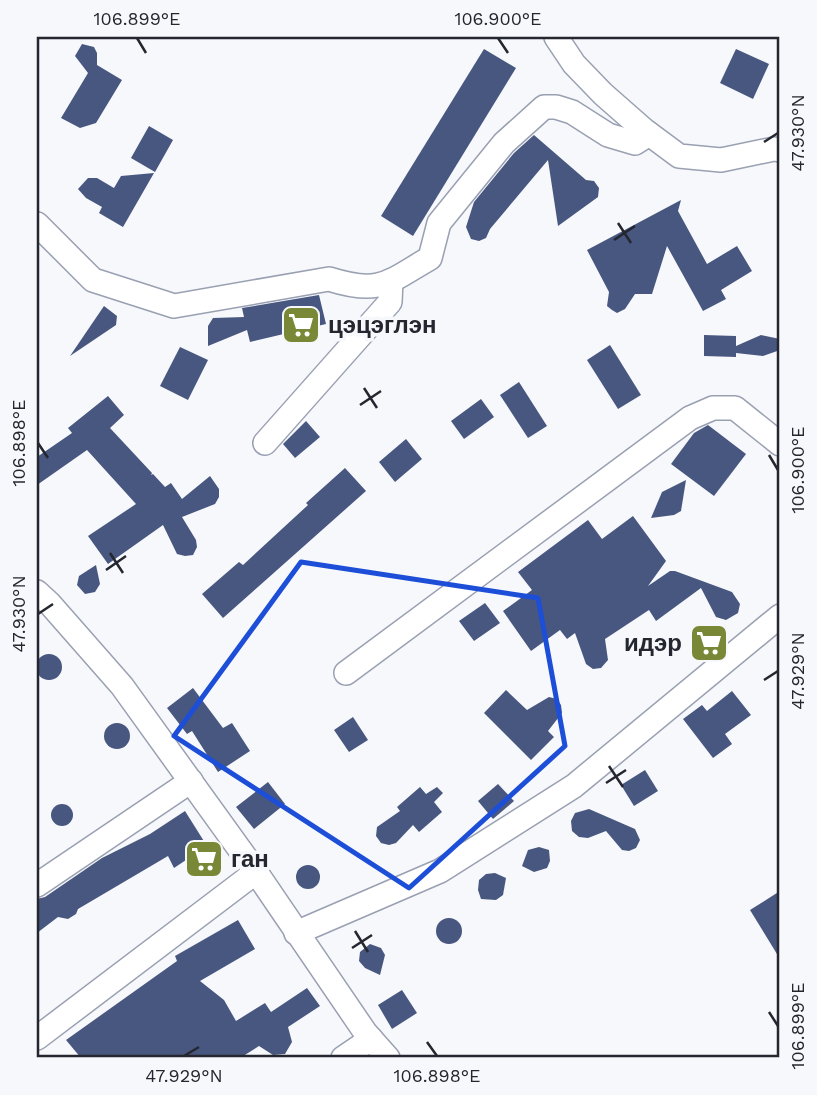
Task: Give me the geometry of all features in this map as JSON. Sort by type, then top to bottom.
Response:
[{"type":"street","points":[[556,37],[574,64],[603,94],[679,156],[721,160],[780,150]]},
{"type":"street","points":[[37,224],[93,280],[174,306],[329,279],[351,286],[381,287],[430,258],[439,223],[504,143],[544,107],[564,110],[608,135],[635,143],[649,134]]},
{"type":"street","points":[[265,443],[390,302],[391,281]]},
{"type":"street","points":[[346,673],[690,418],[713,408],[735,408],[780,444]]},
{"type":"street","points":[[37,593],[50,604],[122,686],[256,872],[371,1039],[388,1058]]},
{"type":"street","points":[[296,933],[440,870],[574,786],[780,616]]},
{"type":"street","points":[[37,885],[191,781]]},
{"type":"street","points":[[37,1038],[256,872]]},
{"type":"street","points":[[344,1058],[371,1039]]},
{"type":"highlighted area","points":[[301,562],[538,598],[565,746],[409,888],[174,736]]},
{"type":"building","points":[[82,44],[94,47],[97,65],[122,80],[96,123],[80,128],[61,118],[88,73],[75,56]]},
{"type":"building","points":[[484,49],[516,68],[413,236],[381,216]]},
{"type":"building","points":[[736,49],[769,64],[753,99],[720,83]]},
{"type":"building","points":[[149,126],[173,140],[155,172],[131,158]]},
{"type":"building","points":[[534,135],[586,180],[594,181],[599,188],[598,197],[558,226],[548,160],[490,229],[486,238],[479,241],[471,239],[466,227],[474,202],[514,153]]},
{"type":"building","points":[[154,173],[123,227],[99,213],[102,207],[86,198],[78,189],[88,178],[97,178],[114,188],[121,176]]},
{"type":"building","points":[[681,200],[678,211],[707,264],[737,246],[752,271],[721,290],[726,299],[703,311],[667,246],[652,294],[635,294],[625,309],[617,313],[607,306],[609,292],[587,250]]},
{"type":"building","points":[[319,295],[326,324],[250,342],[247,330],[208,346],[208,326],[213,318],[244,317],[242,308]]},
{"type":"building","points":[[104,306],[117,316],[116,325],[70,356]]},
{"type":"building","points":[[704,335],[736,336],[736,346],[761,335],[780,339],[780,350],[763,356],[736,353],[736,357],[704,356]]},
{"type":"building","points":[[610,345],[641,395],[618,409],[587,360]]},
{"type":"building","points":[[180,347],[208,360],[188,400],[160,386]]},
{"type":"building","points":[[519,382],[547,426],[528,438],[500,395]]},
{"type":"building","points":[[108,396],[124,415],[110,428],[165,487],[171,483],[182,499],[210,476],[219,489],[215,504],[182,517],[196,540],[197,547],[193,555],[177,554],[163,525],[108,564],[88,536],[136,504],[87,450],[37,485],[37,457],[72,433],[68,428]]},
{"type":"building","points":[[481,399],[494,417],[464,439],[451,421]]},
{"type":"building","points":[[306,421],[320,437],[295,458],[283,444]]},
{"type":"building","points":[[708,425],[746,454],[714,496],[671,464],[694,433]]},
{"type":"building","points":[[406,439],[422,459],[395,482],[379,462]]},
{"type":"building","points":[[345,468],[366,491],[223,618],[202,594],[239,562],[243,565]]},
{"type":"building","points":[[686,480],[681,511],[674,515],[651,518],[662,492]]},
{"type":"building","points":[[633,516],[666,561],[648,586],[670,571],[675,571],[732,592],[740,604],[738,613],[726,620],[716,617],[701,588],[656,621],[649,610],[605,639],[608,660],[601,668],[593,669],[586,664],[575,633],[567,639],[560,630],[531,651],[503,611],[532,590],[518,572],[588,520],[602,539]]},
{"type":"building","points":[[96,565],[100,584],[95,592],[85,594],[77,585],[79,576]]},
{"type":"building","points":[[485,603],[500,623],[474,641],[459,621]]},
{"type":"building","points":[[49,654],[58,658],[62,667],[58,676],[49,680],[40,676],[36,667],[40,658]]},
{"type":"building","points":[[193,688],[223,728],[232,723],[250,751],[218,772],[192,731],[187,734],[167,708]]},
{"type":"building","points":[[506,690],[527,710],[549,697],[557,699],[561,705],[562,713],[548,731],[554,737],[531,760],[484,713]]},
{"type":"building","points":[[732,691],[751,715],[725,734],[732,744],[713,758],[683,719],[702,705],[707,711]]},
{"type":"building","points":[[353,717],[368,740],[349,752],[334,730]]},
{"type":"building","points":[[117,723],[126,727],[130,736],[126,745],[117,749],[108,745],[104,736],[108,727]]},
{"type":"building","points":[[645,770],[658,791],[634,806],[621,785]]},
{"type":"building","points":[[268,782],[285,804],[254,829],[236,807]]},
{"type":"building","points":[[498,784],[514,801],[493,819],[478,801]]},
{"type":"building","points":[[420,787],[426,794],[437,787],[443,793],[434,802],[442,812],[419,832],[413,825],[396,843],[381,843],[376,836],[377,827],[400,811],[397,807]]},
{"type":"building","points":[[62,804],[70,807],[73,815],[70,823],[62,826],[54,823],[51,815],[54,807]]},
{"type":"building","points":[[589,809],[635,829],[640,840],[636,848],[622,850],[606,831],[588,838],[579,837],[572,831],[571,821],[575,813]]},
{"type":"building","points":[[185,811],[207,846],[174,868],[168,856],[78,909],[76,914],[68,919],[58,917],[37,933],[37,899],[45,897],[102,858],[150,834]]},
{"type":"building","points":[[539,847],[549,850],[550,861],[547,868],[534,872],[522,866],[528,850]]},
{"type":"building","points":[[308,865],[317,868],[320,877],[317,886],[308,889],[299,886],[296,877],[299,868]]},
{"type":"building","points":[[495,873],[506,878],[503,895],[496,900],[481,899],[479,880],[486,874]]},
{"type":"building","points":[[780,891],[780,959],[750,910]]},
{"type":"building","points":[[449,918],[458,922],[462,931],[458,940],[449,944],[440,940],[436,931],[440,922]]},
{"type":"building","points":[[238,920],[255,949],[200,981],[224,1000],[236,1021],[265,1003],[271,1012],[307,988],[320,1006],[288,1027],[292,1042],[285,1054],[273,1055],[259,1046],[240,1058],[81,1058],[66,1040],[177,961],[175,956]]},
{"type":"building","points":[[370,944],[381,948],[385,955],[380,975],[365,968],[359,961],[360,952]]},
{"type":"building","points":[[402,990],[417,1013],[392,1029],[378,1005]]},
{"type":"place","name":"цэцэглэн","points":[[301,325]]},
{"type":"place","name":"идэр","points":[[709,643]]},
{"type":"place","name":"ган","points":[[204,859]]}]
